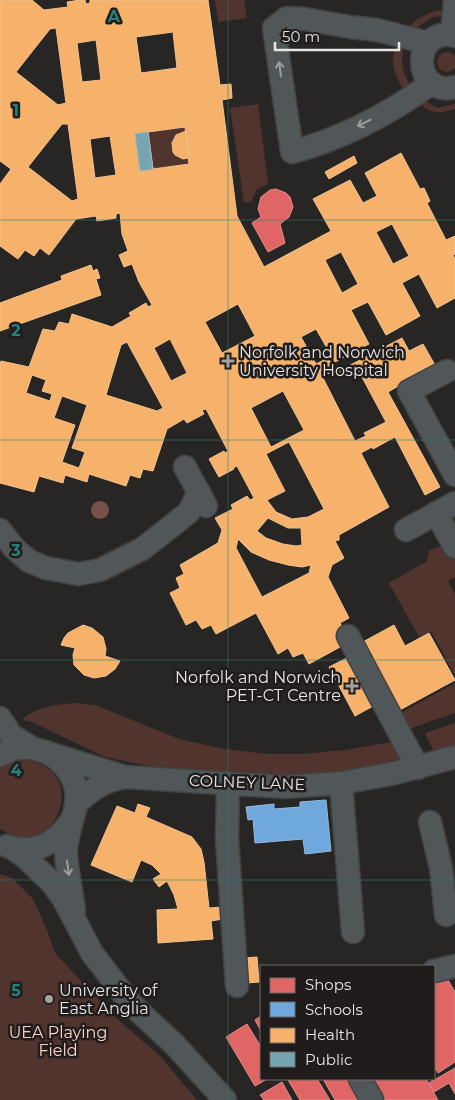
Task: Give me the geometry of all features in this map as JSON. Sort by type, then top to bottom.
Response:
[{"type":"street","points":[[455,0],[454,32],[434,38],[428,43],[421,62],[426,77],[432,83],[444,88],[455,87]]},
{"type":"street","points":[[428,43],[377,30],[305,18],[287,18],[274,28],[292,152],[321,144],[354,128],[408,100],[432,83]]},
{"type":"street","points":[[447,371],[409,391],[455,475]]},
{"type":"street","points":[[0,530],[14,548],[29,561],[46,568],[78,574],[100,570],[142,549],[203,500],[185,467]]},
{"type":"street","points":[[406,530],[446,508],[455,547]]},
{"type":"street","points":[[348,636],[418,768]]},
{"type":"street","points":[[0,718],[11,735],[39,750]]},
{"type":"street","name":"COLNEY LANE","points":[[0,755],[16,748],[39,750],[126,777]]},
{"type":"street","name":"COLNEY LANE","points":[[39,750],[61,763],[73,778],[76,791],[74,812],[67,838],[66,855],[79,927]]},
{"type":"street","name":"COLNEY LANE","points":[[3,844],[30,849],[47,845],[62,835],[74,812],[100,785],[112,779],[126,777],[285,787],[342,783],[418,768],[455,757]]},
{"type":"street","points":[[342,783],[353,932]]},
{"type":"street","points":[[228,784],[226,839],[237,986]]},
{"type":"street","points":[[430,822],[441,868],[446,915]]},
{"type":"street","name":"COLNEY LANE","points":[[3,844],[25,857],[52,884],[63,898],[92,953],[131,1004],[174,1044],[225,1100]]},
{"type":"street","points":[[435,971],[455,966]]},
{"type":"street","points":[[361,1080],[372,1100]]},
{"type":"green space","points":[[215,0],[244,0],[247,18],[218,22]]},
{"type":"green space","points":[[444,10],[446,16],[433,17],[416,28],[408,28],[424,15]]},
{"type":"green space","points":[[398,43],[404,44],[403,68],[406,78],[413,89],[406,93],[396,75],[393,63],[393,56]]},
{"type":"green space","points":[[447,52],[454,55],[456,66],[454,69],[447,72],[440,69],[437,62],[440,55]]},
{"type":"green space","points":[[427,102],[437,108],[455,104],[455,109],[441,112],[429,110],[421,104]]},
{"type":"green space","points":[[258,104],[268,184],[257,189],[251,201],[244,203],[230,108]]},
{"type":"green space","points":[[185,127],[186,131],[175,138],[172,142],[172,147],[173,152],[177,155],[182,158],[189,158],[189,164],[153,169],[148,132]]},
{"type":"green space","points":[[448,545],[455,558],[455,577],[448,581],[455,594],[455,676],[431,631],[419,637],[389,583],[427,561],[429,551]]},
{"type":"green space","points":[[455,683],[455,713],[405,730],[397,715]]},
{"type":"green space","points":[[75,703],[95,705],[179,739],[224,749],[266,754],[303,754],[346,750],[397,741],[407,760],[312,775],[259,776],[160,768],[105,757],[30,721],[22,720],[40,709]]},
{"type":"green space","points":[[455,723],[455,745],[434,752],[425,733]]},
{"type":"green space","points":[[18,760],[42,765],[56,777],[61,792],[60,809],[51,824],[38,834],[21,837],[0,829],[0,768],[4,764]]},
{"type":"green space","name":"UEA Playing Field","points":[[0,874],[12,878],[33,899],[55,953],[116,1018],[160,1056],[197,1100],[0,1100]]},
{"type":"shaded area","points":[[100,501],[106,504],[109,510],[106,516],[100,519],[94,516],[91,510],[94,504]]},
{"type":"building: Shops","points":[[276,189],[290,197],[293,207],[289,217],[280,224],[285,243],[268,252],[252,223],[261,217],[258,209],[261,197],[270,190]]},
{"type":"building: Shops","points":[[327,286],[333,297],[320,303],[315,293]]},
{"type":"building: Shops","points":[[444,973],[455,992],[455,1062],[438,1073],[435,1068],[435,978]]},
{"type":"building: Shops","points":[[260,1017],[260,1029],[255,1020]]},
{"type":"building: Shops","points":[[247,1024],[260,1045],[260,1080],[265,1080],[255,1086],[226,1037]]},
{"type":"building: Shops","points":[[455,1068],[455,1094],[449,1083],[434,1092],[429,1083]]},
{"type":"building: Shops","points":[[288,1080],[318,1080],[330,1100],[300,1100]]},
{"type":"building: Shops","points":[[324,1080],[355,1080],[366,1100],[335,1100]]},
{"type":"building: Shops","points":[[370,1080],[427,1080],[438,1100],[381,1100]]},
{"type":"building: Shops","points":[[282,1082],[292,1100],[264,1100],[260,1095]]},
{"type":"building: Schools","points":[[326,800],[331,851],[305,854],[303,839],[255,843],[253,819],[248,820],[246,807],[274,804],[274,809],[300,807],[300,802]]},
{"type":"building: Health","points":[[0,0],[32,0],[44,10],[68,7],[67,2],[80,0],[85,0],[86,4],[90,3],[90,0],[208,0],[220,85],[231,84],[232,98],[222,100],[237,216],[264,267],[331,231],[313,199],[350,180],[363,203],[377,196],[365,173],[401,153],[420,189],[424,188],[430,201],[427,203],[446,240],[455,236],[455,254],[453,255],[455,259],[455,298],[437,308],[419,274],[402,283],[420,316],[386,335],[368,302],[351,310],[369,344],[335,362],[316,329],[301,337],[316,364],[328,358],[337,372],[402,338],[409,351],[423,344],[435,365],[388,392],[440,487],[425,495],[395,437],[361,453],[389,507],[339,535],[339,540],[335,541],[344,558],[332,565],[328,577],[349,618],[340,623],[345,632],[335,637],[340,647],[309,664],[303,653],[293,657],[288,648],[278,654],[256,613],[216,634],[211,625],[202,629],[196,620],[186,625],[170,593],[180,588],[176,578],[184,574],[180,565],[218,543],[222,530],[215,518],[233,509],[231,505],[247,496],[250,500],[254,498],[237,466],[219,477],[209,459],[224,451],[225,453],[228,451],[206,409],[202,410],[204,414],[187,423],[184,419],[167,429],[153,471],[143,469],[140,478],[130,475],[126,486],[89,474],[87,482],[65,475],[63,483],[39,476],[34,492],[0,483],[1,361],[29,367],[43,329],[55,331],[59,322],[69,324],[72,314],[112,327],[131,316],[129,313],[146,303],[148,307],[152,305],[139,282],[132,264],[124,267],[119,255],[128,251],[122,234],[120,213],[116,214],[116,218],[97,221],[96,216],[76,219],[49,255],[40,248],[34,256],[25,250],[18,259],[0,246],[0,184],[11,169],[0,161]],"holes":[[[56,28],[66,103],[58,105],[16,72],[50,29]],[[173,32],[177,68],[141,73],[136,37]],[[96,40],[101,80],[82,82],[77,43]],[[62,124],[68,124],[78,199],[72,201],[28,167]],[[185,127],[189,164],[153,169],[148,132]],[[110,136],[116,175],[95,178],[90,139]],[[392,224],[409,256],[393,264],[376,232]],[[341,252],[358,284],[342,293],[325,260]],[[238,304],[255,336],[222,353],[205,322]],[[170,339],[187,373],[171,381],[154,348]],[[127,342],[163,408],[157,411],[106,395],[121,345]],[[356,366],[386,422],[364,433],[366,436],[355,441],[320,372],[325,369],[327,373],[336,376]],[[32,375],[46,380],[42,391],[52,394],[50,401],[26,393]],[[283,391],[304,430],[271,447],[251,408]],[[62,396],[87,405],[72,448],[85,452],[79,468],[62,462],[75,425],[54,418]],[[289,442],[324,509],[308,517],[292,519],[276,512],[267,500],[285,491],[266,454]],[[268,518],[288,528],[301,528],[302,545],[296,546],[266,538],[257,531]],[[238,539],[251,552],[269,560],[302,567],[311,565],[309,573],[262,597],[236,548]]]},
{"type":"building: Health","points":[[186,131],[189,158],[183,159],[175,155],[172,143],[176,135]]},
{"type":"building: Health","points":[[354,156],[357,163],[329,179],[325,172]]},
{"type":"building: Health","points":[[91,265],[93,271],[97,269],[100,278],[96,279],[101,295],[0,331],[0,303],[62,280],[61,276]]},
{"type":"building: Health","points":[[83,625],[92,628],[103,637],[106,649],[105,656],[120,661],[115,669],[106,676],[94,678],[84,675],[74,665],[73,655],[75,648],[61,645],[68,633]]},
{"type":"building: Health","points":[[394,625],[405,646],[429,633],[455,680],[396,712],[359,644]]},
{"type":"building: Health","name":"Norfolk and Norwich PET-CT Centre","points":[[349,657],[375,705],[355,716],[329,667]]},
{"type":"building: Health","points":[[138,804],[150,808],[146,817],[192,837],[201,849],[209,908],[222,907],[223,919],[211,921],[213,939],[158,943],[157,910],[178,909],[167,881],[159,887],[153,879],[161,874],[152,865],[141,860],[132,882],[91,865],[117,806],[135,813]]},
{"type":"building: Health","points":[[257,957],[259,982],[246,983],[244,958]]},
{"type":"building: Public","points":[[148,132],[153,169],[140,171],[135,134]]},
{"type":"place","name":"Norfolk and Norwich University Hospital","points":[[228,361]]},
{"type":"place","name":"Norfolk and Norwich PET-CT Centre","points":[[352,686]]},
{"type":"place","name":"University of East Anglia","points":[[49,999]]}]
